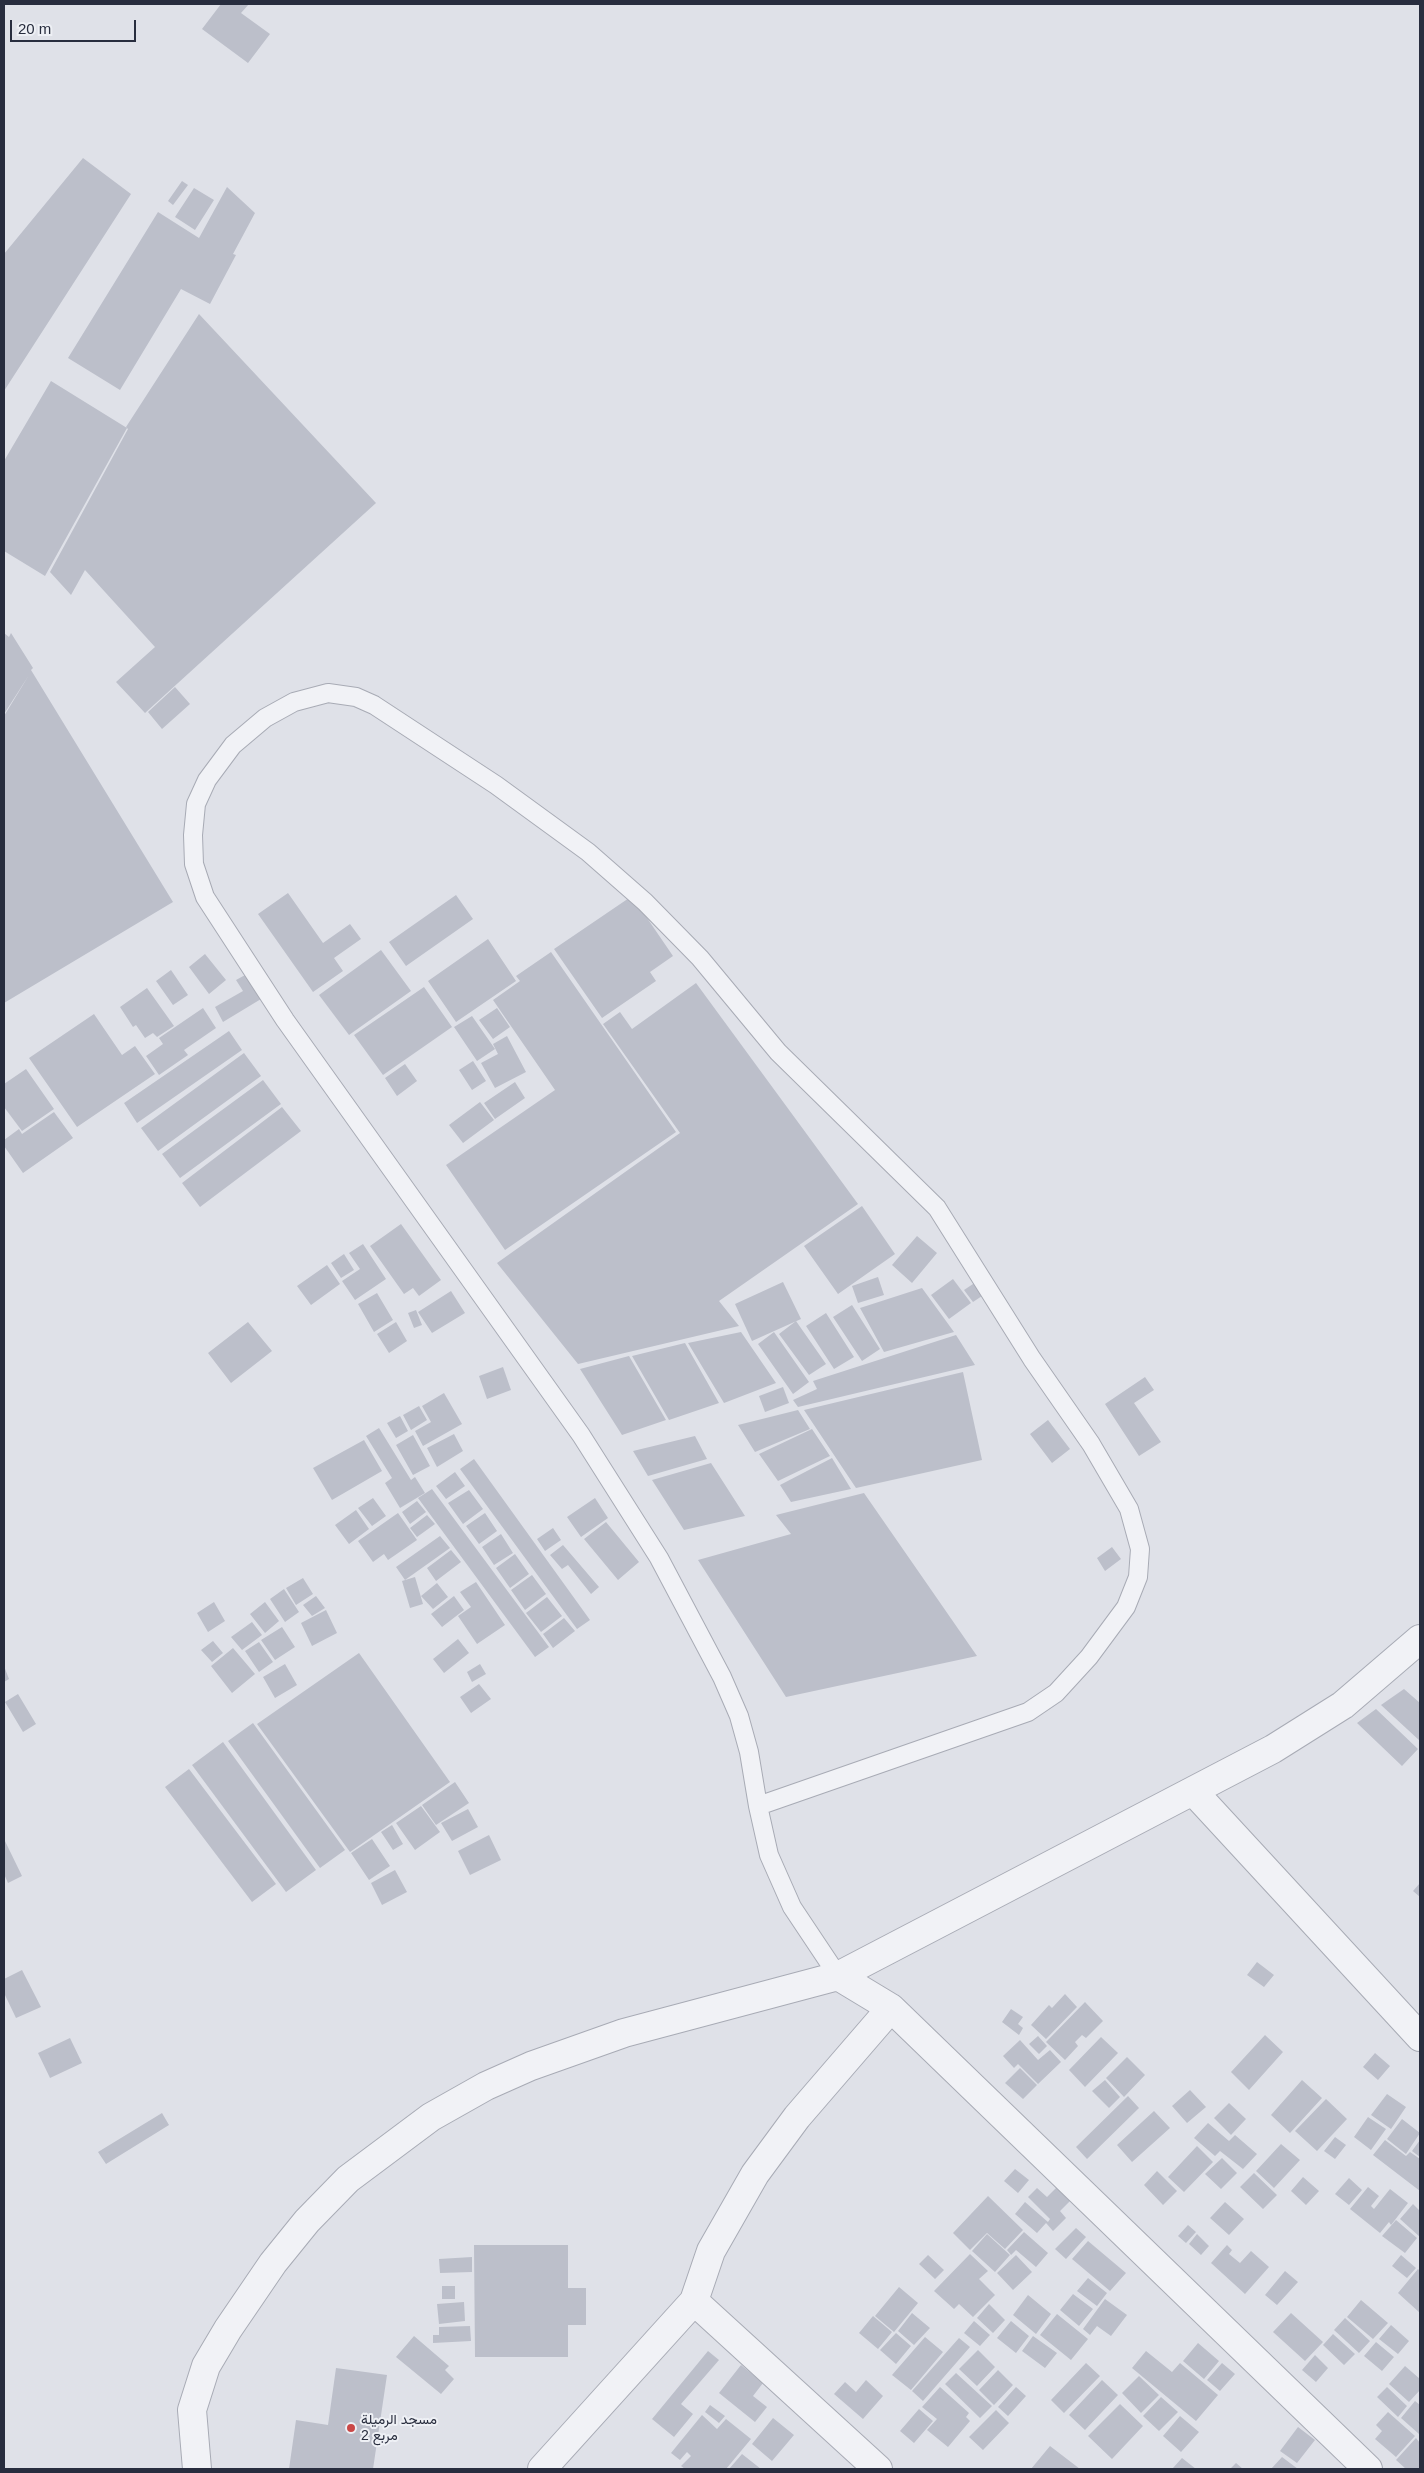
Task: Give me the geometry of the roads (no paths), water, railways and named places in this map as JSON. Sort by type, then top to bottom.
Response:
[{"type":"street","points":[[196,2469],[192,2410],[206,2366],[272,2263],[307,2221],[348,2178],[431,2117],[486,2086],[530,2066],[624,2033],[838,1976],[1273,1749],[1342,1705],[1420,1639]]},
{"type":"street","points":[[1193,1791],[1420,2037]]},
{"type":"street","points":[[838,1976],[891,2008],[1368,2469]]},
{"type":"street","points":[[542,2469],[694,2301],[711,2251],[755,2174],[798,2117],[891,2008]]},
{"type":"street","points":[[694,2301],[878,2469]]},
{"type":"lane","points":[[758,1806],[1028,1712],[1056,1693],[1089,1657],[1126,1607],[1138,1577],[1140,1549],[1129,1509],[1091,1444],[1032,1359],[937,1208],[778,1052],[700,958],[645,902],[588,852],[496,785],[374,705],[356,697],[328,693],[294,702],[265,718],[233,745],[207,780],[196,804],[193,835],[194,864],[205,897],[285,1020],[581,1436],[659,1558],[722,1677],[739,1716],[748,1752],[758,1806],[769,1855],[792,1907],[838,1976]]},
{"type":"place","name":"مسجد الرميلة مربع 2","points":[[351,2428]]}]
